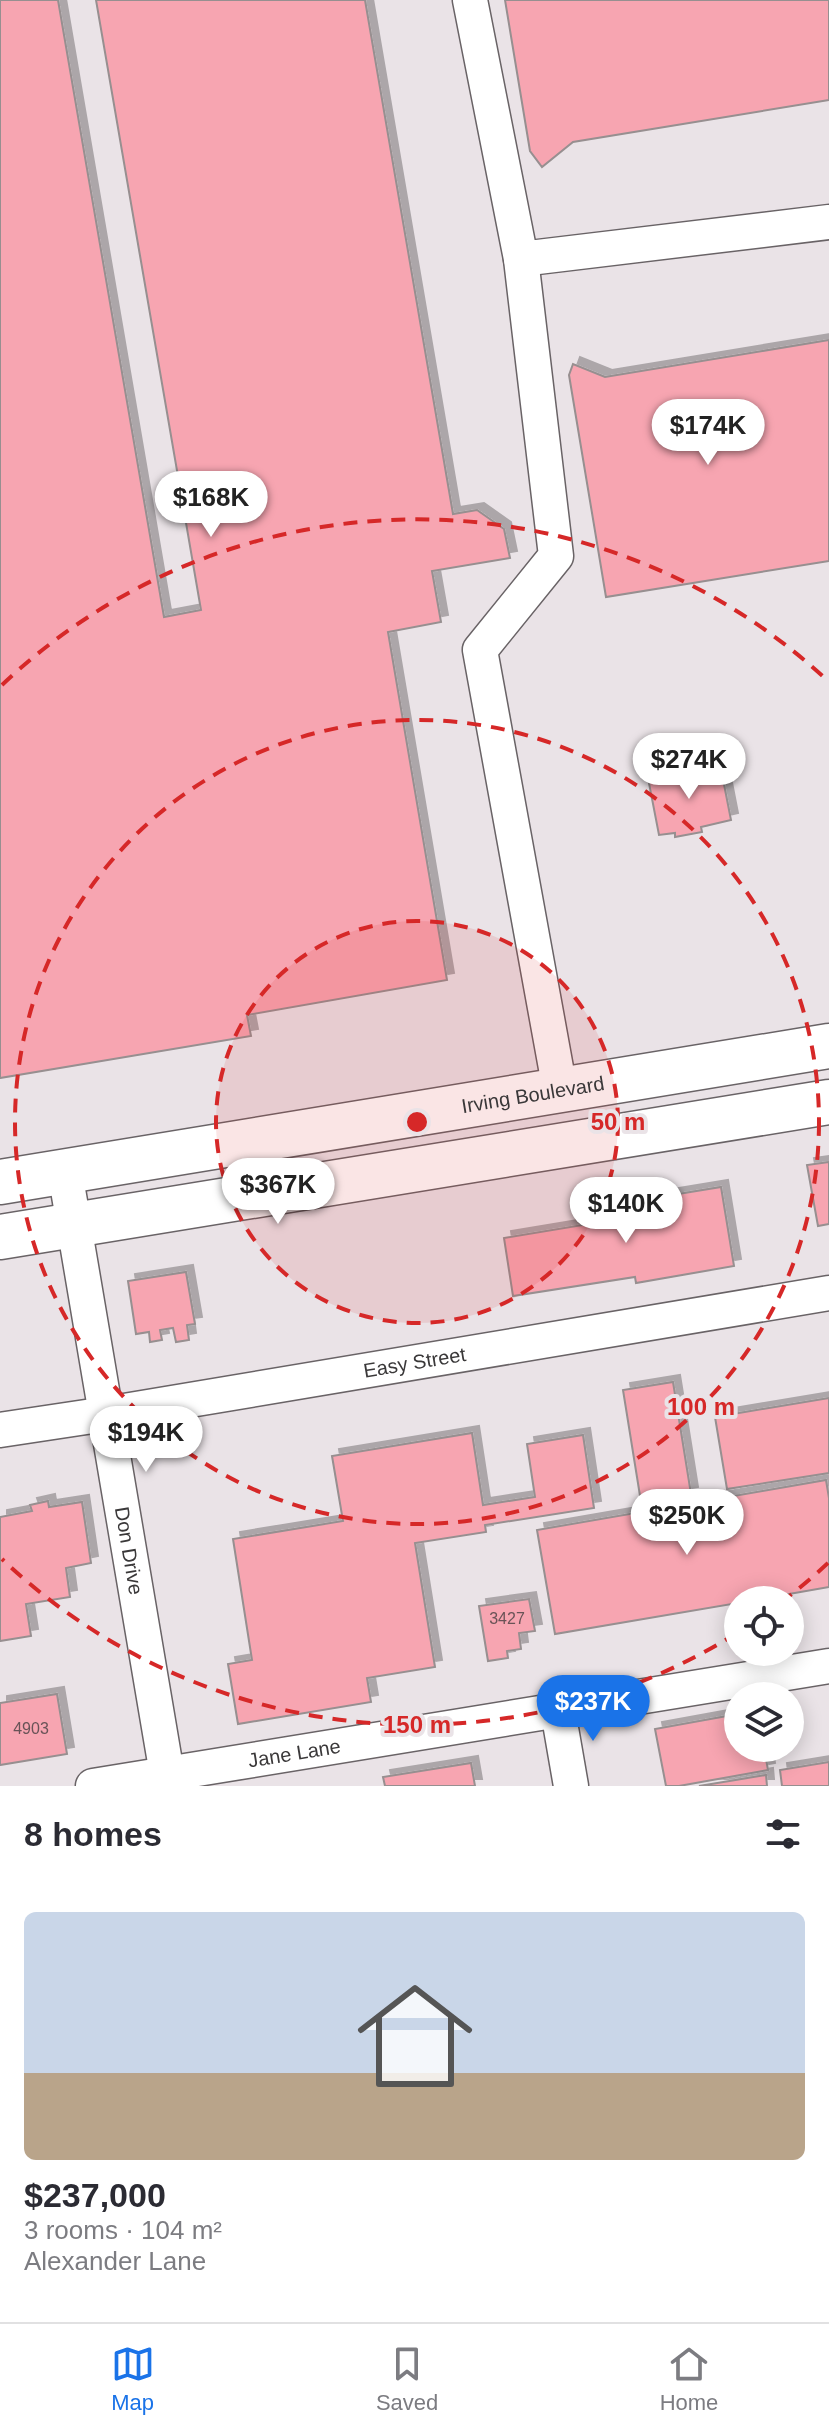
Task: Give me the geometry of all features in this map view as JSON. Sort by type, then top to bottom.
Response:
[{"type":"main road","name":"Irving Boulevard","points":[[0,1182],[829,1046]]},
{"type":"main road","points":[[655,1074],[666,1129]]},
{"type":"main road","points":[[0,1237],[829,1102]]},
{"type":"street","points":[[470,0],[521,259],[556,556],[480,650],[560,1090]]},
{"type":"street","points":[[521,259],[829,222]]},
{"type":"street","name":"Don Drive","points":[[65,1172],[168,1780]]},
{"type":"street","name":"Easy Street","points":[[0,1430],[829,1293]]},
{"type":"street","name":"Jane Lane","points":[[93,1786],[168,1780],[829,1666]]},
{"type":"street","points":[[558,1711],[571,1786]]},
{"type":"building","points":[[0,0],[58,0],[164,617],[201,610],[96,0],[365,0],[453,514],[477,510],[504,529],[510,558],[432,571],[441,622],[388,632],[447,980],[247,1015],[251,1036],[0,1078]]},
{"type":"building","points":[[505,0],[829,0],[829,100],[573,142],[542,167],[530,151]]},
{"type":"building","points":[[829,340],[829,561],[606,597],[569,375],[573,364],[605,377]]},
{"type":"building","points":[[720,764],[731,820],[701,827],[702,832],[675,837],[675,833],[659,835],[648,778]]},
{"type":"building","points":[[829,1162],[829,1224],[818,1226],[807,1165]]},
{"type":"building","points":[[721,1187],[734,1266],[636,1283],[635,1277],[513,1296],[504,1238],[625,1218],[623,1203]]},
{"type":"building","points":[[186,1272],[195,1324],[187,1325],[189,1340],[176,1342],[173,1328],[160,1330],[162,1340],[150,1342],[149,1332],[136,1334],[128,1281]]},
{"type":"building","points":[[673,1382],[691,1494],[641,1502],[623,1390]]},
{"type":"building","points":[[829,1398],[829,1473],[727,1489],[715,1417]]},
{"type":"building","points":[[472,1433],[483,1505],[535,1497],[527,1444],[583,1435],[594,1508],[485,1525],[486,1532],[415,1543],[435,1667],[367,1678],[371,1702],[238,1724],[228,1664],[252,1660],[233,1539],[343,1521],[332,1456]]},
{"type":"building","points":[[826,1480],[829,1498],[829,1587],[804,1591],[804,1586],[724,1586],[724,1605],[555,1634],[537,1530]]},
{"type":"building","points":[[48,1501],[49,1507],[82,1502],[91,1563],[66,1568],[70,1597],[26,1604],[31,1636],[0,1641],[0,1517],[32,1511],[30,1505]]},
{"type":"building","points":[[529,1599],[535,1631],[519,1633],[521,1649],[507,1651],[508,1658],[488,1661],[479,1606]]},
{"type":"building","points":[[57,1694],[67,1754],[0,1765],[0,1703]]},
{"type":"building","points":[[724,1717],[724,1762],[767,1762],[768,1770],[666,1786],[655,1729]]},
{"type":"building","points":[[829,1762],[829,1786],[782,1786],[780,1770]]},
{"type":"building","points":[[471,1763],[475,1786],[385,1786],[383,1777]]},
{"type":"building","points":[[766,1775],[767,1786],[699,1786]]}]
